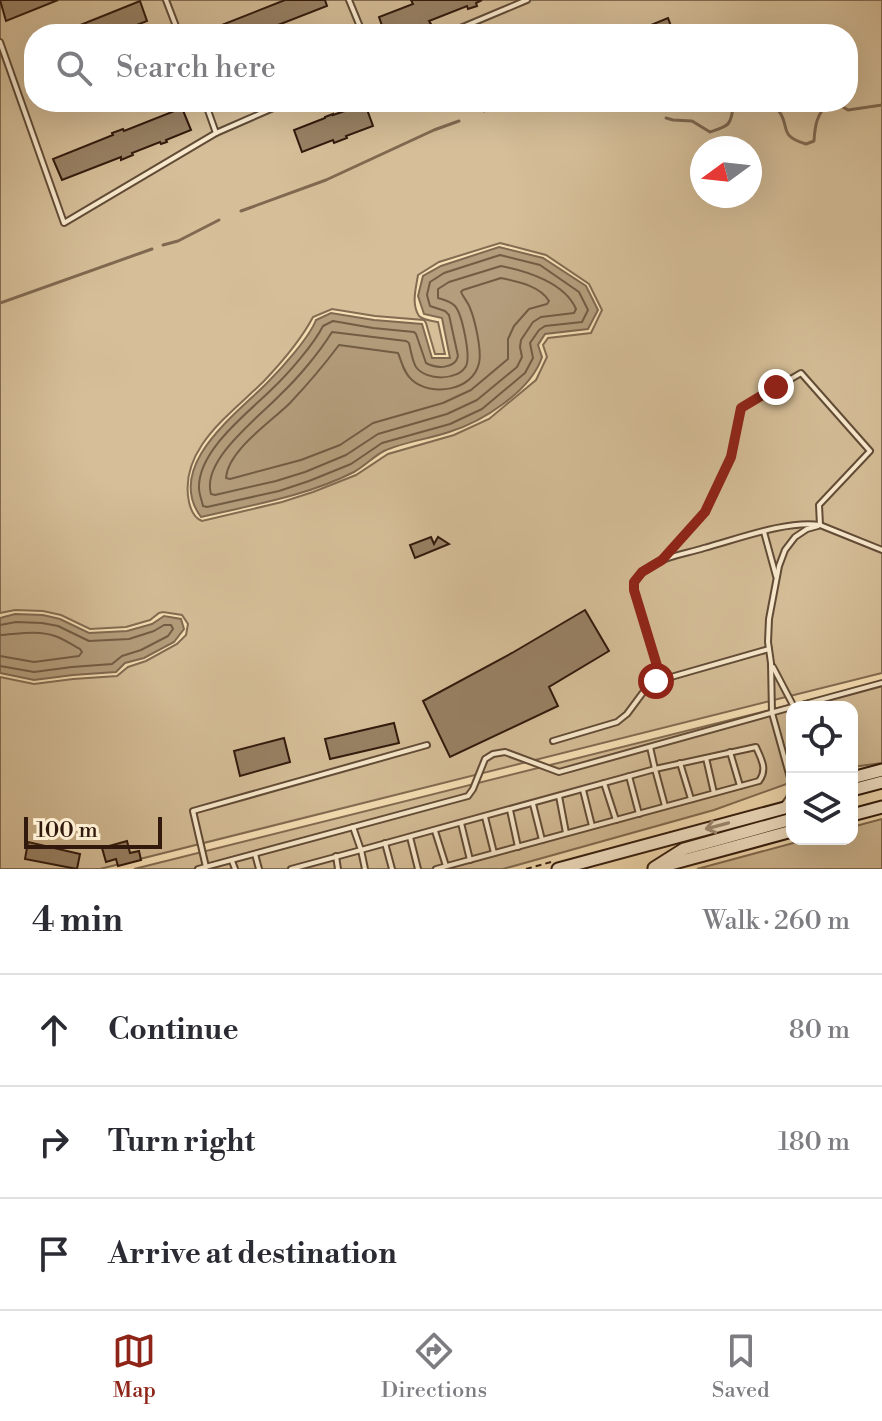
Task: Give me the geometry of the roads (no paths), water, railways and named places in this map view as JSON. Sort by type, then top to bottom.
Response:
[{"type":"main road","points":[[858,776],[882,770]]},
{"type":"main road","points":[[858,788],[882,782]]},
{"type":"main road","points":[[558,869],[786,807]]},
{"type":"main road","points":[[858,813],[882,807]]},
{"type":"main road","points":[[652,868],[684,849],[786,821]]},
{"type":"main road","points":[[652,868],[786,833]]},
{"type":"lane","points":[[166,0],[175,24]]},
{"type":"lane","points":[[349,0],[359,24]]},
{"type":"lane","points":[[470,24],[527,0]]},
{"type":"lane","points":[[0,42],[24,110]]},
{"type":"lane","points":[[25,112],[64,223],[216,133],[264,112]]},
{"type":"lane","points":[[209,112],[216,133]]},
{"type":"lane","points":[[662,560],[705,512],[731,457],[741,408],[801,373],[870,451],[819,505],[820,525]]},
{"type":"lane","points":[[553,741],[617,722],[627,714],[655,676],[658,669],[634,582],[642,572],[662,560],[796,524],[820,525],[882,550]]},
{"type":"lane","points":[[788,773],[772,713],[769,619],[776,578],[785,550],[795,537],[820,525]]},
{"type":"lane","points":[[764,532],[776,578]]},
{"type":"lane","points":[[650,683],[769,649]]},
{"type":"lane","points":[[771,663],[791,701]]},
{"type":"lane","points":[[816,701],[882,683]]},
{"type":"lane","points":[[198,869],[468,796],[485,759],[493,754],[505,752],[559,772],[786,709]]},
{"type":"lane","points":[[206,867],[193,811],[427,745]]},
{"type":"lane","points":[[650,747],[665,806]]},
{"type":"lane","points":[[291,869],[680,763],[756,747],[763,764],[764,774],[759,781],[436,869]]},
{"type":"lane","points":[[730,752],[740,786]]},
{"type":"lane","points":[[706,758],[714,793]]},
{"type":"lane","points":[[680,763],[691,799]]},
{"type":"lane","points":[[629,776],[639,814]]},
{"type":"lane","points":[[604,783],[616,820]]},
{"type":"lane","points":[[583,789],[592,826]]},
{"type":"lane","points":[[559,795],[566,833]]},
{"type":"lane","points":[[532,803],[542,840]]},
{"type":"lane","points":[[509,809],[518,847]]},
{"type":"lane","points":[[484,816],[494,853]]},
{"type":"lane","points":[[461,823],[470,860]]},
{"type":"lane","points":[[353,827],[365,869]]},
{"type":"lane","points":[[434,830],[446,866]]},
{"type":"lane","points":[[410,837],[418,869]]},
{"type":"lane","points":[[385,843],[392,869]]},
{"type":"lane","points":[[255,854],[259,869]]},
{"type":"lane","points":[[336,856],[338,869]]},
{"type":"lane","points":[[232,861],[235,869]]},
{"type":"lane","points":[[310,863],[312,869]]},
{"type":"water","points":[[499,247],[543,258],[586,286],[598,310],[588,329],[545,334],[538,345],[542,357],[527,382],[504,404],[476,421],[384,451],[354,472],[317,487],[201,517],[192,498],[191,479],[197,461],[222,427],[294,353],[316,320],[331,313],[422,324],[432,358],[450,358],[442,318],[424,314],[418,296],[423,276],[441,266]]},
{"type":"water","points":[[15,614],[60,619],[89,633],[127,631],[152,624],[164,616],[181,619],[184,629],[174,642],[144,658],[125,663],[116,672],[34,680],[0,673],[0,618]]},
{"type":"waterway","points":[[858,109],[882,105]]},
{"type":"waterway","points":[[666,118],[692,121],[710,132],[728,124],[732,112]]},
{"type":"waterway","points":[[780,112],[788,134],[806,144],[814,141],[821,112]]},
{"type":"waterway","points":[[241,211],[326,180],[459,121]]},
{"type":"waterway","points":[[163,245],[178,241],[219,220]]},
{"type":"waterway","points":[[0,303],[152,249]]}]
